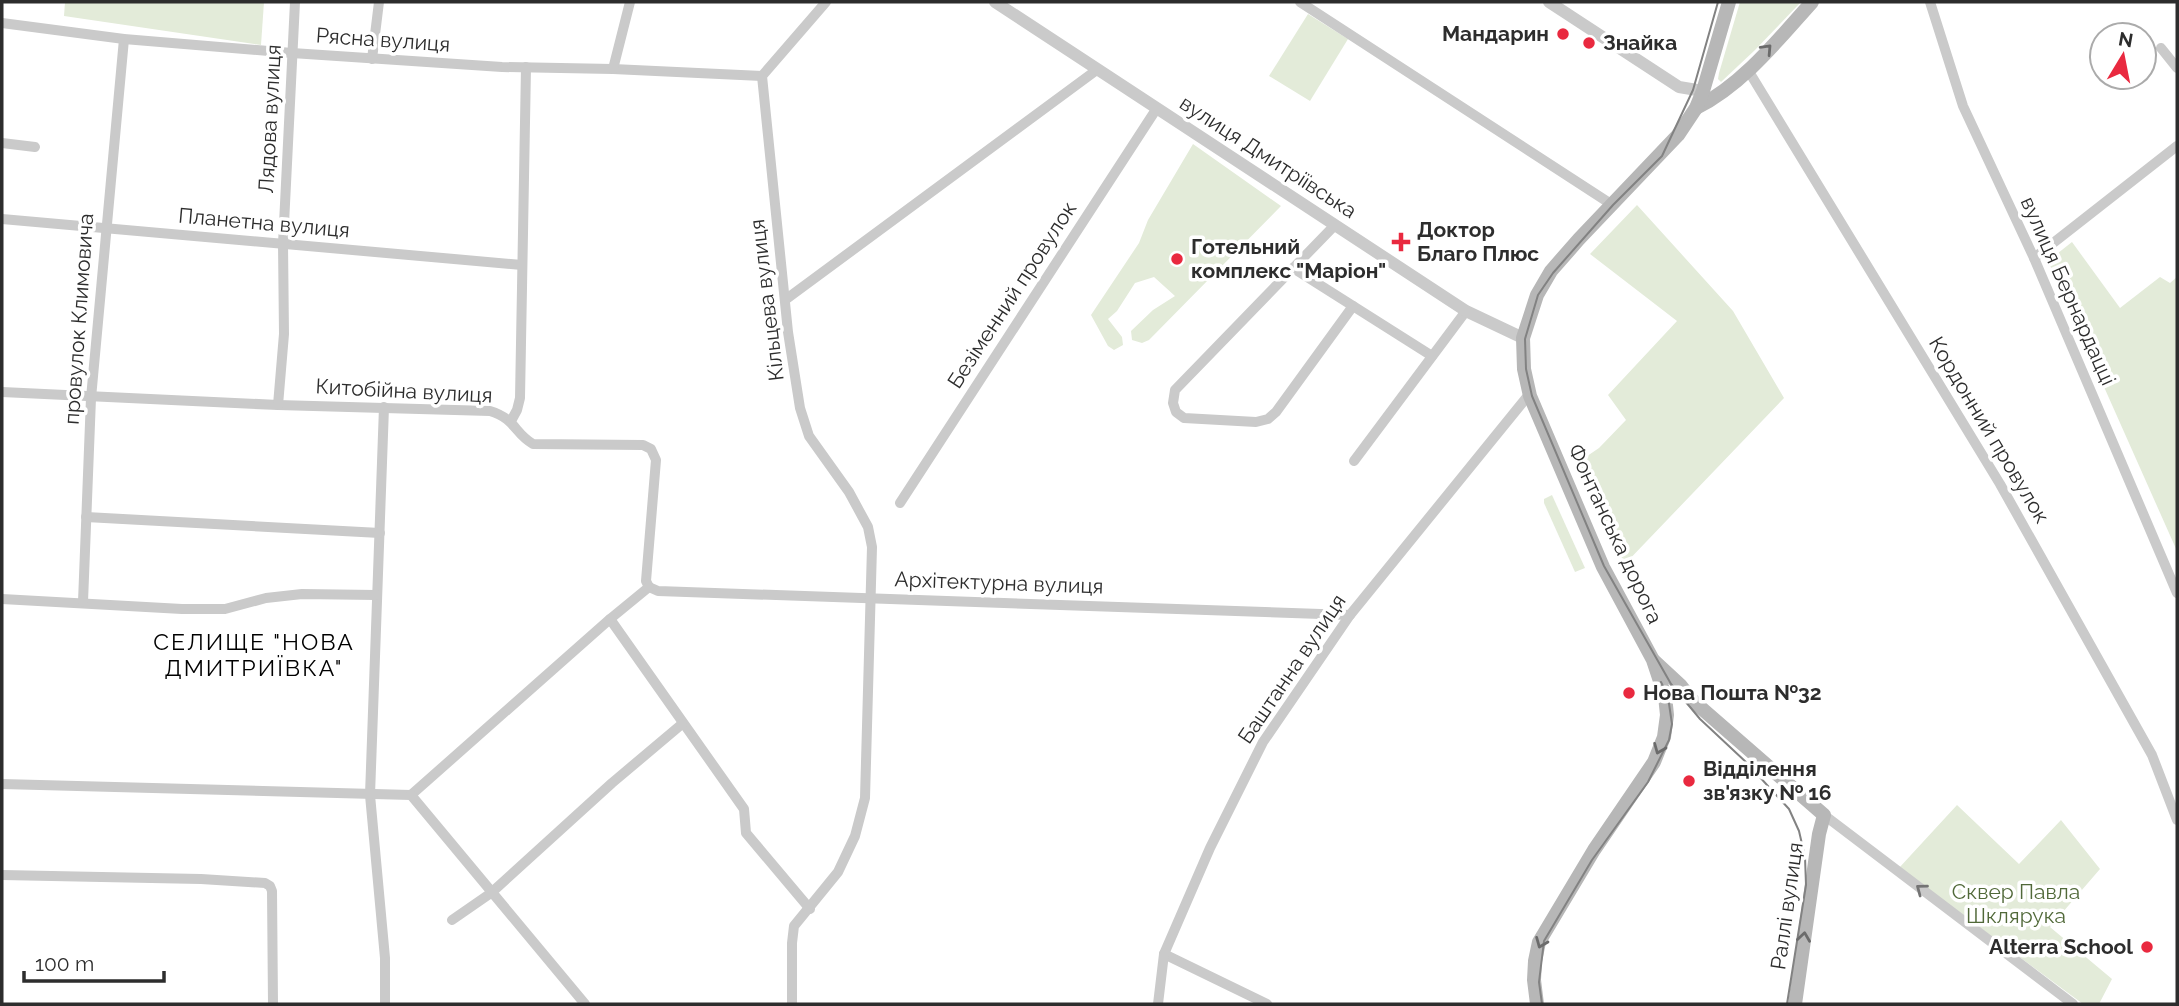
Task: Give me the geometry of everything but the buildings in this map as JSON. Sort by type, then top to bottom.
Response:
[{"type":"main road","points":[[1708,90],[1729,2]]},
{"type":"main road","name":"Фонтанська дорога","points":[[1537,1004],[1534,970],[1539,942],[1594,850],[1654,762],[1664,737],[1667,715],[1665,696],[1653,660],[1602,567],[1530,396],[1524,369],[1523,338],[1537,295],[1551,271],[1678,135],[1708,90],[1748,69],[1812,2]]},
{"type":"main road","points":[[1653,660],[1681,685],[1692,700],[1824,815]]},
{"type":"main road","points":[[1666,707],[1672,696],[1677,694],[1692,700]]},
{"type":"main road","name":"Раллі вулиця","points":[[1795,1004],[1824,815]]},
{"type":"street","name":"Лядова вулиця","points":[[278,405],[284,334],[283,244],[295,2]]},
{"type":"street","points":[[372,59],[379,2]]},
{"type":"street","points":[[613,69],[630,2]]},
{"type":"street","points":[[762,76],[826,2]]},
{"type":"street","name":"вулиця Дмитріївська","points":[[995,2],[1466,311],[1523,338]]},
{"type":"street","points":[[1300,2],[1611,204]]},
{"type":"street","points":[[1549,2],[1679,87],[1708,90]]},
{"type":"street","name":"вулиця Бернардацці","points":[[1930,2],[1963,106],[2034,258],[2177,593]]},
{"type":"street","name":"Рясна вулиця","points":[[2,23],[124,39],[372,59],[762,76]]},
{"type":"street","name":"провулок Климовича","points":[[83,602],[91,398],[124,39]]},
{"type":"street","points":[[2161,48],[2177,68]]},
{"type":"street","points":[[511,421],[520,398],[526,67]]},
{"type":"street","points":[[785,300],[1098,69]]},
{"type":"street","name":"Кордонний провулок","points":[[1748,69],[2000,484],[2152,755],[2177,820]]},
{"type":"street","name":"Кільцева вулиця","points":[[762,76],[788,332],[800,408],[809,436],[849,492],[868,527],[872,547],[865,798],[855,836],[838,872]]},
{"type":"street","name":"Безіменний провулок","points":[[900,503],[1157,108]]},
{"type":"street","points":[[2,143],[35,147]]},
{"type":"street","points":[[2034,258],[2177,146]]},
{"type":"street","name":"Планетна вулиця","points":[[2,219],[522,265]]},
{"type":"street","points":[[1335,225],[1175,390],[1173,403],[1176,412],[1184,418],[1256,422],[1268,419],[1276,412],[1353,306]]},
{"type":"street","points":[[1293,268],[1432,356]]},
{"type":"street","points":[[1354,461],[1466,311]]},
{"type":"street","name":"Китобійна вулиця","points":[[2,393],[490,411],[511,421],[522,436],[533,443],[643,446],[654,452],[656,460],[646,578],[649,587]]},
{"type":"street","name":"Баштанна вулиця","points":[[1158,1004],[1164,954],[1210,848],[1263,742],[1350,615],[1530,396]]},
{"type":"street","points":[[384,407],[370,795],[385,958],[385,1004]]},
{"type":"street","points":[[86,517],[380,533]]},
{"type":"street","points":[[2,784],[411,795],[649,587]]},
{"type":"street","name":"Архітектурна вулиця","points":[[649,587],[658,592],[1350,615]]},
{"type":"street","points":[[2,598],[225,610],[266,598],[302,594],[376,595]]},
{"type":"street","points":[[610,619],[744,809],[746,833],[810,909]]},
{"type":"street","points":[[452,920],[491,893],[612,783],[682,724]]},
{"type":"street","points":[[411,795],[584,1004]]},
{"type":"street","points":[[1824,815],[2073,1004]]},
{"type":"street","points":[[838,872],[838,885]]},
{"type":"street","points":[[792,1004],[794,926],[838,872]]},
{"type":"street","points":[[2,874],[265,883],[272,891],[273,1004]]},
{"type":"street","points":[[1164,954],[1267,1004]]},
{"type":"green space","points":[[65,2],[264,2],[261,45],[64,16]]},
{"type":"green space","points":[[1740,2],[1801,2],[1721,82],[1718,79],[1719,73]]},
{"type":"green space","points":[[1308,14],[1348,39],[1310,101],[1269,76]]},
{"type":"green space","points":[[1193,144],[1281,206],[1149,340],[1142,343],[1132,340],[1131,331],[1153,310],[1175,296],[1154,277],[1135,283],[1117,311],[1108,319],[1122,337],[1123,345],[1114,350],[1108,346],[1091,315],[1139,243],[1148,220]]},
{"type":"green space","points":[[1637,205],[1733,311],[1784,398],[1623,566],[1574,465],[1599,448],[1626,420],[1608,395],[1677,321],[1590,254]]},
{"type":"green space","points":[[2072,242],[2120,308],[2160,277],[2170,283],[2177,277],[2177,551],[2048,261]]},
{"type":"green space","points":[[1552,495],[1585,568],[1575,572],[1544,503],[1544,499]]},
{"type":"green space","name":"Сквер Павла Шклярука","points":[[1957,805],[2019,864],[2061,820],[2100,869],[2050,927],[2112,979],[2099,1004],[2083,1004],[1899,868]]},
{"type":"tram line","points":[[1718,2],[1693,90],[1662,156],[1613,205],[1553,273],[1538,295],[1525,339],[1526,369],[1532,396],[1604,566],[1671,684],[1700,719],[1747,763],[1789,809],[1799,831],[1805,857],[1806,885],[1787,1004]]},
{"type":"tram line","points":[[1542,1004],[1539,982],[1544,941],[1592,860],[1648,782],[1669,740],[1672,724],[1668,697],[1661,682]]},
{"type":"place","name":"Мандарин","points":[[1563,34]]},
{"type":"place","name":"Знайка","points":[[1589,43]]},
{"type":"place","name":"Доктор Благо Плюс","points":[[1401,242]]},
{"type":"place","name":"Готельний комплекс \"Маріон\"","points":[[1177,259]]},
{"type":"place","name":"Нова Пошта №32","points":[[1629,693]]},
{"type":"place","name":"Відділення зв'язку № 16","points":[[1689,781]]},
{"type":"place","name":"Alterra School","points":[[2147,947]]},
{"type":"district","name":"СЕЛИЩЕ \"НОВА ДМИТРИЇВКА\"","points":[[254,655]]}]
